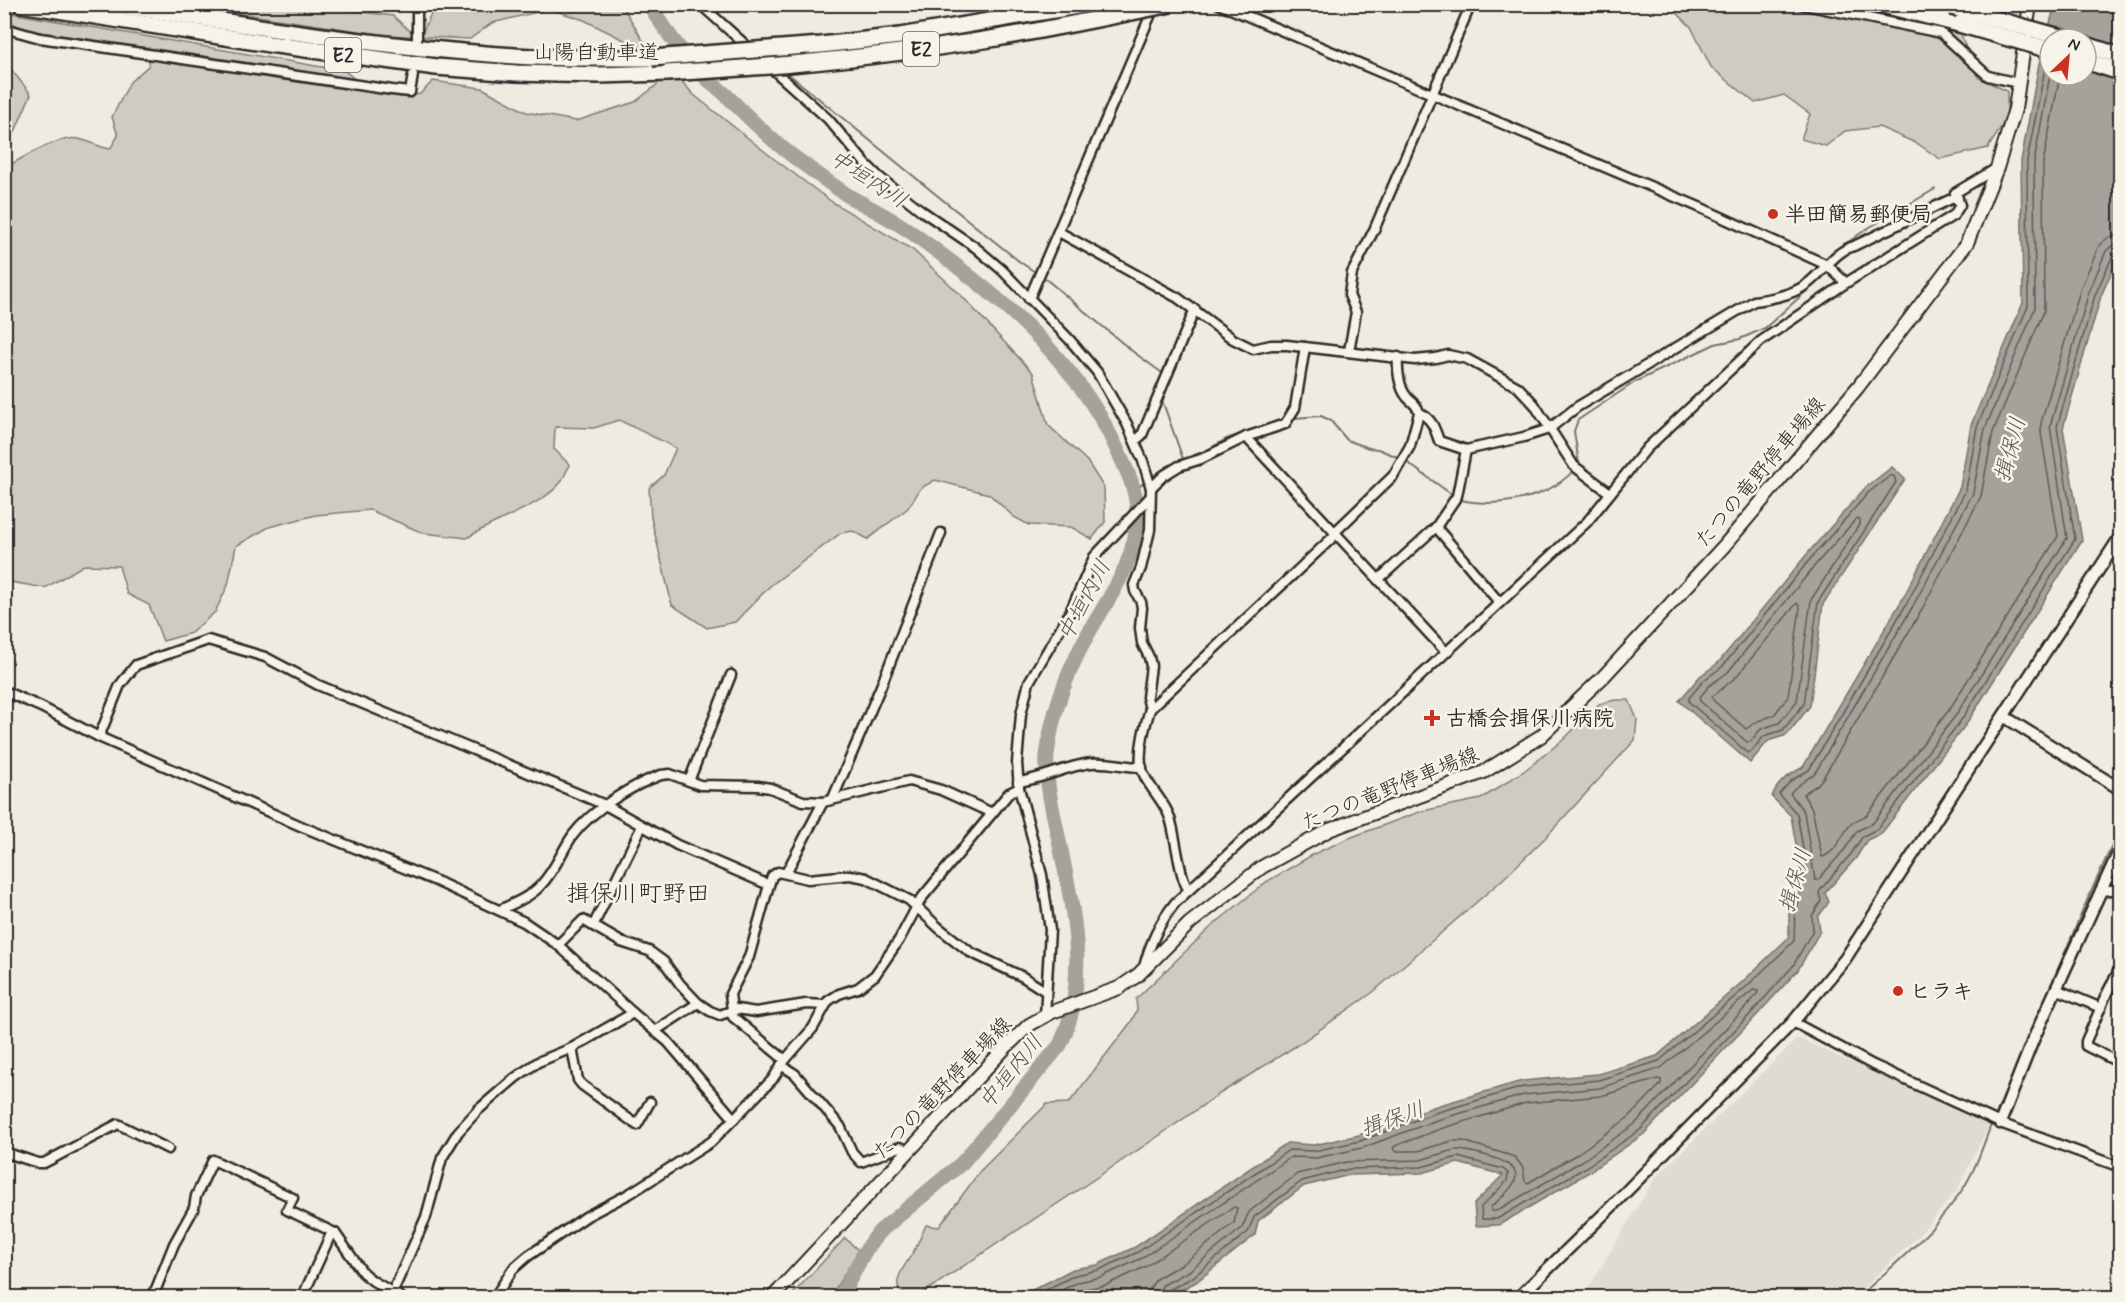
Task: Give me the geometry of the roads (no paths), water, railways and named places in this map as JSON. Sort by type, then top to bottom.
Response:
[{"type":"highway","name":"山陽自動車道","points":[[21,4],[269,44],[436,67],[516,74],[599,75],[754,69],[903,52],[997,38],[1171,4]]},
{"type":"highway","name":"山陽自動車道","points":[[116,4],[281,31],[434,50],[517,56],[652,58],[821,45],[900,36],[1089,4]]},
{"type":"highway","points":[[1879,4],[2038,47]]},
{"type":"highway","points":[[1946,6],[2038,31]]},
{"type":"highway","points":[[2098,49],[2121,56]]},
{"type":"highway","points":[[2098,65],[2121,72]]},
{"type":"main road","name":"たつの竜野停車場線","points":[[772,1298],[1029,1025],[1048,1014],[1119,988],[1144,968],[1190,923],[1262,867],[1329,830],[1484,772],[1541,736],[1603,677],[1724,546],[1858,387],[1967,243],[1997,168],[2015,109],[2030,4]]},
{"type":"street","points":[[417,4],[417,39]]},
{"type":"street","points":[[700,4],[828,119],[879,177],[922,211],[984,254],[1069,339],[1097,372],[1135,441],[1149,495],[1150,530],[1141,568],[1134,585],[1142,609],[1140,628],[1142,643],[1151,666],[1147,697],[1150,709]]},
{"type":"street","points":[[1029,299],[1156,4]]},
{"type":"street","points":[[1219,4],[1700,207],[1827,266],[1846,283]]},
{"type":"street","points":[[1349,351],[1356,312],[1349,295],[1352,273],[1374,230],[1471,4]]},
{"type":"street","points":[[1800,4],[1941,33],[1988,76],[2018,83]]},
{"type":"street","points":[[4,28],[40,38],[410,92],[413,75]]},
{"type":"street","points":[[1144,968],[1149,947],[1161,921],[1175,903],[1587,522],[1647,448],[1761,341],[1846,283],[1954,215],[1960,205],[1955,193],[1997,168]]},
{"type":"street","points":[[1419,413],[1432,422],[1439,441],[1466,450],[1549,429],[1577,407],[1754,301],[1773,299],[1802,287],[1844,249],[1951,199],[1958,198]]},
{"type":"street","points":[[1059,232],[1144,278],[1195,309],[1233,339],[1253,349],[1271,345],[1305,346],[1415,360],[1448,355],[1477,363],[1518,387],[1534,405],[1576,468],[1610,493]]},
{"type":"street","points":[[1135,441],[1142,435],[1195,309]]},
{"type":"street","points":[[1048,1014],[1045,991],[1050,945],[1048,908],[1017,763],[1021,714],[1029,682],[1070,612],[1089,565],[1149,495],[1162,476],[1179,466],[1201,459],[1246,437],[1286,424],[1291,417],[1305,346]]},
{"type":"street","points":[[1189,890],[1186,886],[1170,816],[1145,776],[1142,767],[1145,724],[1150,709],[1393,476],[1410,446],[1419,413],[1418,408],[1406,396],[1402,388],[1398,357]]},
{"type":"street","points":[[1246,437],[1446,652]]},
{"type":"street","points":[[1378,580],[1436,527],[1456,498],[1466,450]]},
{"type":"street","points":[[1436,527],[1498,602]]},
{"type":"street","points":[[833,798],[881,686],[941,533]]},
{"type":"street","points":[[1518,1298],[1793,1022],[1845,960],[2121,537]]},
{"type":"street","points":[[99,738],[120,685],[136,665],[208,640],[265,657],[318,685],[605,805],[677,845],[769,885]]},
{"type":"street","points":[[689,781],[731,675]]},
{"type":"street","points":[[4,691],[41,707],[99,738],[500,910],[545,935],[655,1031],[692,1067],[735,1119]]},
{"type":"street","points":[[2005,717],[2121,789]]},
{"type":"street","points":[[494,1298],[513,1269],[528,1256],[587,1216],[629,1194],[700,1151],[735,1119],[772,1080],[783,1062],[813,1028],[825,1005],[839,994],[858,988],[875,975],[898,940],[916,905],[1008,793],[1020,784],[1068,768],[1103,763],[1142,767]]},
{"type":"street","points":[[500,910],[539,887],[550,875],[572,837],[593,814],[605,805],[670,774],[700,785],[770,788],[803,801],[823,801],[909,781],[940,790],[992,813]]},
{"type":"street","points":[[786,873],[823,801]]},
{"type":"street","points":[[593,926],[642,826]]},
{"type":"street","points":[[2000,1123],[2033,1040],[2121,849]]},
{"type":"street","points":[[909,1151],[900,1147],[861,1162],[852,1152],[840,1126],[795,1074],[733,1017],[730,994],[749,957],[772,876],[778,872],[808,879],[850,875],[866,878],[916,905],[939,928],[970,952],[1023,977],[1045,991]]},
{"type":"street","points":[[2100,891],[2121,889]]},
{"type":"street","points":[[558,945],[582,920],[621,942],[649,951],[664,962],[698,1003],[720,1015],[737,1009],[756,1012],[806,1004],[825,1005]]},
{"type":"street","points":[[2121,968],[2086,1041],[2086,1046],[2114,1060],[2121,1060]]},
{"type":"street","points":[[2056,989],[2101,1008]]},
{"type":"street","points":[[655,1031],[698,1003]]},
{"type":"street","points":[[391,1295],[426,1217],[442,1158],[470,1117],[515,1078],[538,1062],[572,1048],[633,1013]]},
{"type":"street","points":[[1793,1022],[1873,1065],[2000,1123],[2121,1167]]},
{"type":"street","points":[[572,1048],[578,1080],[618,1113],[637,1125],[650,1102]]},
{"type":"street","points":[[4,1152],[44,1163],[118,1125],[168,1149]]},
{"type":"street","points":[[149,1298],[156,1289],[174,1244],[194,1208],[196,1196],[213,1160],[293,1198],[287,1210],[335,1233],[363,1273],[391,1295],[402,1298]]},
{"type":"street","points":[[302,1298],[330,1236],[335,1233]]},
{"type":"water","name":"揖保川","points":[[2055,5],[2120,5],[2120,252],[2101,296],[2063,428],[2082,540],[1967,723],[1881,834],[1867,840],[1856,858],[1825,893],[1829,902],[1818,917],[1820,931],[1798,970],[1644,1134],[1589,1172],[1499,1225],[1476,1226],[1474,1204],[1503,1175],[1458,1163],[1422,1173],[1350,1175],[1304,1186],[1258,1221],[1255,1235],[1196,1282],[1167,1297],[1017,1298],[1073,1269],[1097,1265],[1135,1247],[1287,1143],[1314,1145],[1359,1135],[1433,1107],[1522,1081],[1598,1074],[1657,1056],[1741,983],[1789,937],[1789,910],[1801,872],[1791,816],[1772,797],[1780,783],[1803,767],[1902,600],[1960,487],[1971,425],[2023,303],[2021,161],[2038,69],[2038,87],[2098,87],[2098,27],[2049,27]]},
{"type":"water","points":[[1892,467],[1905,479],[1823,604],[1810,706],[1787,735],[1768,741],[1750,763],[1679,701],[1700,676],[1718,663],[1807,554],[1865,488]]},
{"type":"water","points":[[854,1268],[857,1271],[849,1297],[838,1297]]},
{"type":"waterway","name":"中垣内川","points":[[649,4],[688,60],[777,143],[852,198],[901,226],[938,252],[998,299],[1026,325],[1076,381],[1097,412],[1126,469],[1136,502],[1136,529],[1128,561],[1122,576],[1080,648],[1067,678],[1049,739],[1047,755],[1049,793],[1073,911],[1076,939],[1075,993],[1070,1019],[1060,1045],[962,1163],[879,1232],[864,1253],[840,1298]]},
{"type":"waterway","points":[[708,4],[753,45]]},
{"type":"waterway","points":[[785,71],[1020,262],[1047,280],[1132,351],[1165,375]]},
{"type":"waterway","points":[[1836,251],[1865,230],[1935,189]]},
{"type":"waterway","points":[[1834,266],[1839,261],[1838,256]]},
{"type":"waterway","points":[[1459,499],[1487,503],[1513,501],[1550,489],[1561,482],[1579,464],[1574,431],[1578,420],[1635,382],[1715,344],[1740,339],[1765,328],[1830,270]]},
{"type":"waterway","points":[[1161,397],[1183,459]]},
{"type":"waterway","points":[[1294,418],[1321,416],[1330,420],[1347,440],[1400,458]]},
{"type":"waterway","points":[[1151,477],[1166,467],[1209,449],[1226,439],[1285,419]]},
{"type":"waterway","points":[[1405,461],[1454,496]]},
{"type":"waterway","points":[[1136,489],[1146,481]]},
{"type":"waterway","points":[[1995,1117],[2120,828]]},
{"type":"waterway","points":[[1857,1298],[1912,1248],[1949,1208],[1970,1176],[1992,1122]]},
{"type":"place","name":"半田簡易郵便局","points":[[1773,214]]},
{"type":"place","name":"古橋会揖保川病院","points":[[1432,718]]},
{"type":"place","name":"ヒラキ","points":[[1898,991]]},
{"type":"district","name":"揖保川町野田","points":[[638,893]]}]
